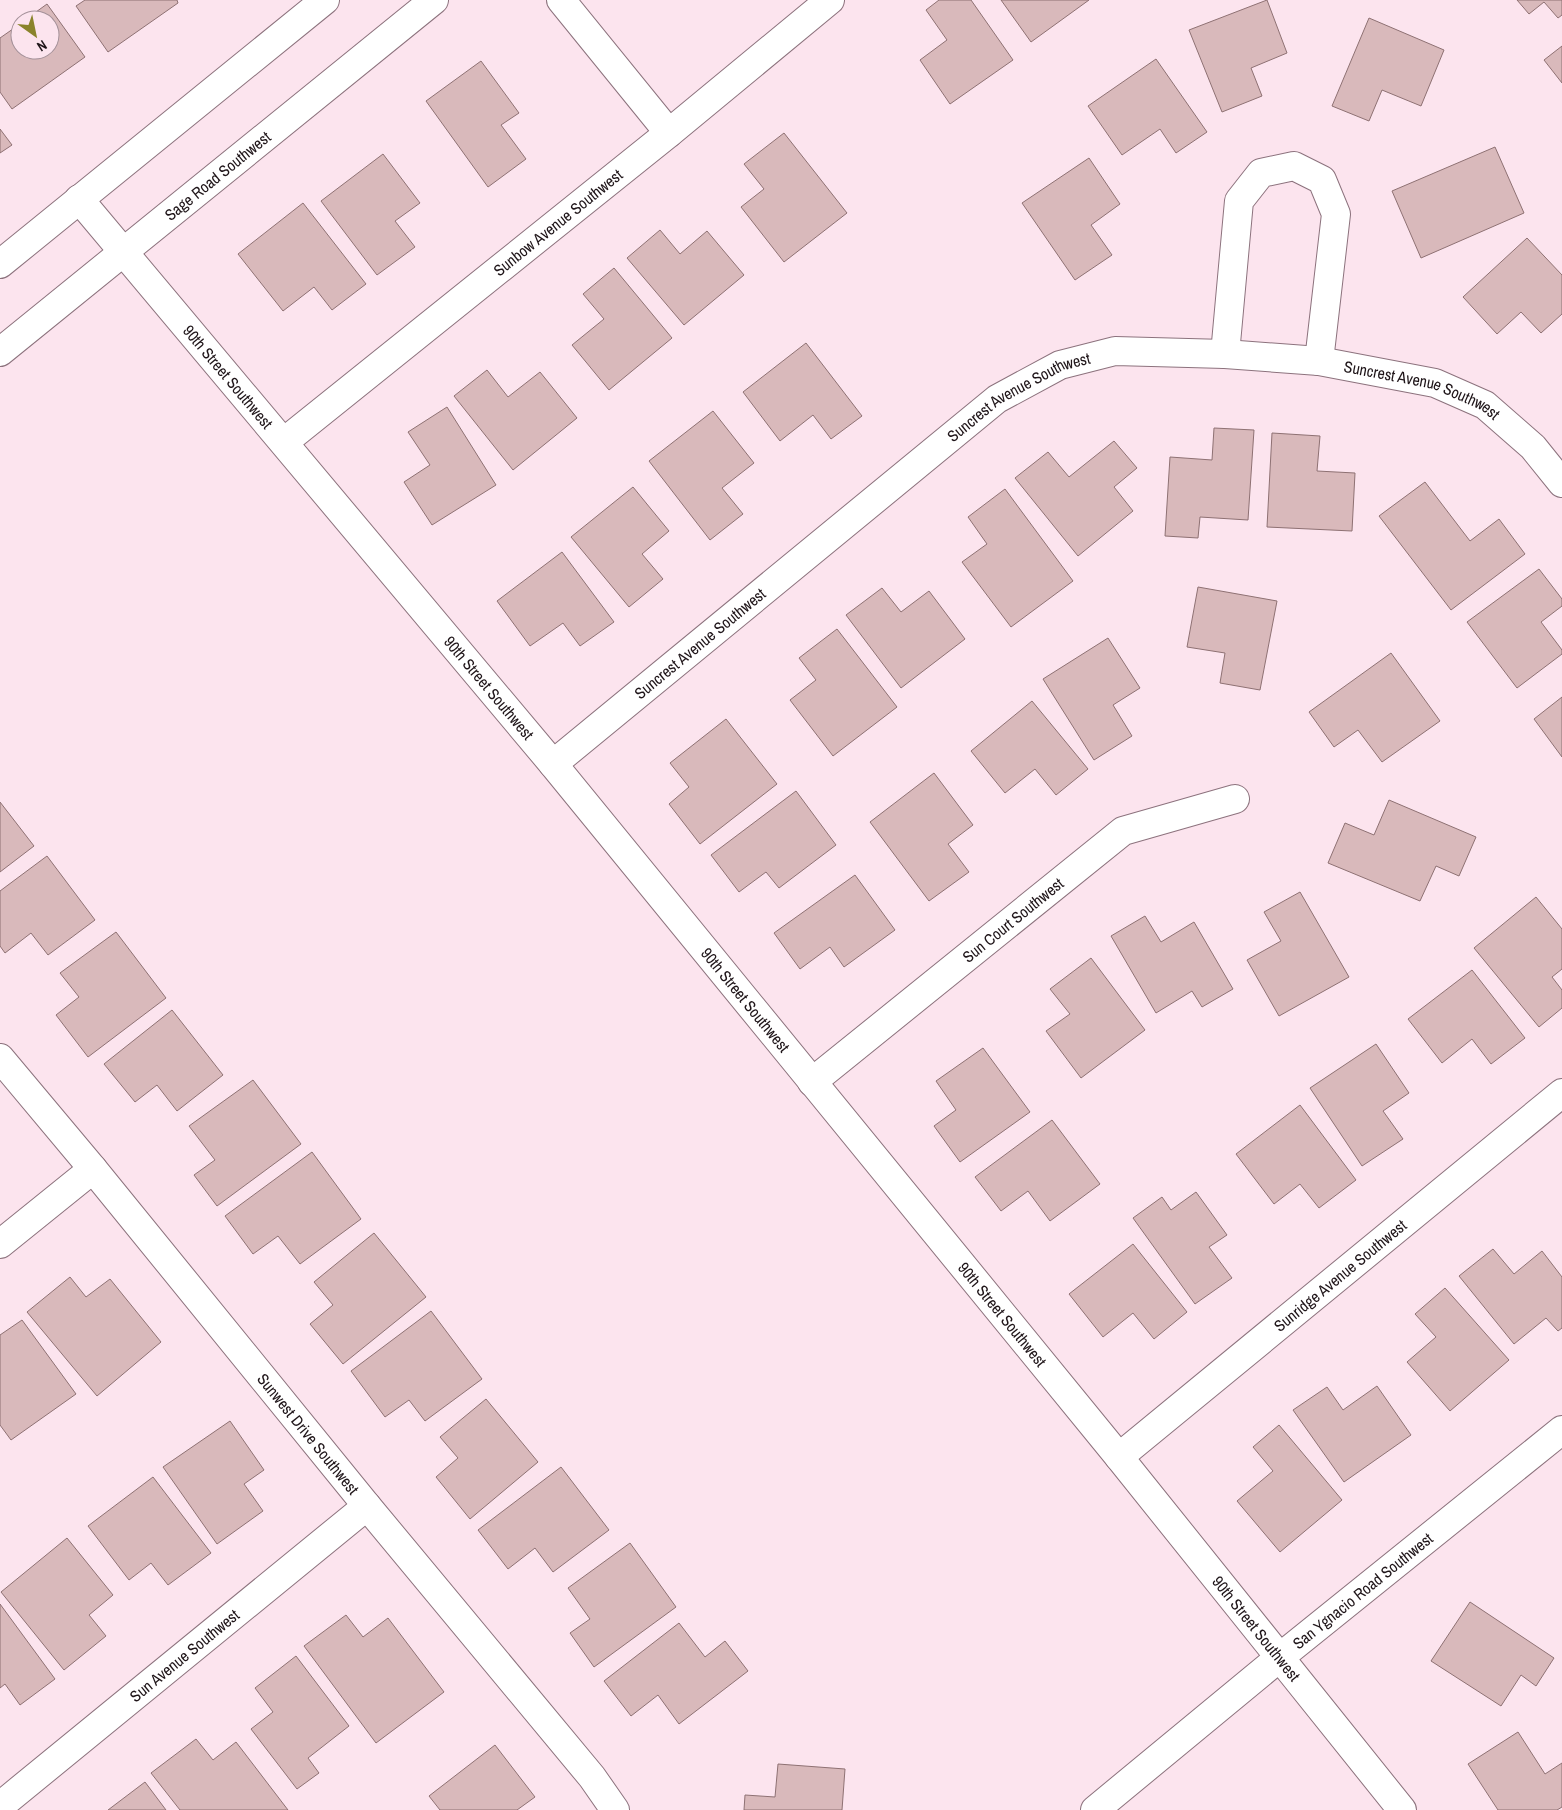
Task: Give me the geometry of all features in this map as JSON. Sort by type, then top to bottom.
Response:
[{"type":"street","points":[[0,264],[325,0]]},
{"type":"street","name":"Sage Road Southwest","points":[[0,352],[434,0]]},
{"type":"street","points":[[561,0],[669,133]]},
{"type":"street","name":"Sunbow Avenue Southwest","points":[[284,442],[669,133],[830,0]]},
{"type":"street","points":[[1225,354],[1239,201],[1261,173],[1294,166],[1322,180],[1336,214],[1319,360]]},
{"type":"street","name":"90th Street Southwest","points":[[79,199],[553,764],[1119,1457],[1402,1810]]},
{"type":"street","name":"Suncrest Avenue Southwest","points":[[553,764],[997,399],[1060,364],[1114,351],[1225,354],[1319,360],[1436,383],[1485,405],[1533,447],[1562,483]]},
{"type":"street","name":"Sun Court Southwest","points":[[812,1082],[1123,831],[1235,800]]},
{"type":"street","name":"Sunwest Drive Southwest","points":[[0,1058],[93,1169],[366,1506],[592,1777],[615,1810]]},
{"type":"street","name":"Sunridge Avenue Southwest","points":[[1119,1457],[1562,1093]]},
{"type":"street","points":[[0,1244],[93,1169]]},
{"type":"street","name":"San Ygnacio Road Southwest","points":[[1095,1810],[1562,1430]]},
{"type":"street","name":"Sun Avenue Southwest","points":[[0,1806],[366,1506]]},
{"type":"building","points":[[85,0],[177,0],[178,3],[108,52],[76,6]]},
{"type":"building","points":[[939,0],[971,0],[1013,60],[950,104],[920,60],[947,40],[926,10]]},
{"type":"building","points":[[1001,0],[1089,0],[1031,42]]},
{"type":"building","points":[[1267,0],[1287,53],[1251,68],[1262,96],[1222,112],[1189,30]]},
{"type":"building","points":[[1517,0],[1562,0],[1562,15],[1558,18],[1544,2],[1529,14]]},
{"type":"building","points":[[47,4],[51,10],[39,10]]},
{"type":"building","points":[[1369,18],[1444,50],[1421,106],[1382,90],[1369,121],[1332,106]]},
{"type":"building","points":[[60,22],[85,57],[12,109],[0,92],[0,38],[10,31],[10,60],[60,60]]},
{"type":"building","points":[[1562,46],[1562,83],[1544,60]]},
{"type":"building","points":[[1156,59],[1207,132],[1176,153],[1160,129],[1122,155],[1088,106]]},
{"type":"building","points":[[481,61],[519,113],[501,125],[526,159],[488,187],[426,101]]},
{"type":"building","points":[[0,129],[12,145],[0,153]]},
{"type":"building","points":[[784,133],[847,213],[784,262],[741,207],[764,189],[744,164]]},
{"type":"building","points":[[1495,147],[1524,213],[1421,258],[1392,191]]},
{"type":"building","points":[[383,154],[420,203],[395,221],[415,247],[377,275],[321,201]]},
{"type":"building","points":[[1089,158],[1120,204],[1091,225],[1112,255],[1075,280],[1022,203]]},
{"type":"building","points":[[303,203],[366,284],[332,310],[314,287],[283,311],[238,254]]},
{"type":"building","points":[[660,230],[680,254],[707,231],[744,275],[684,325],[627,258]]},
{"type":"building","points":[[1527,238],[1562,275],[1562,314],[1541,333],[1521,312],[1497,334],[1463,297]]},
{"type":"building","points":[[614,268],[672,338],[609,390],[572,345],[604,319],[583,294]]},
{"type":"building","points":[[806,343],[862,416],[831,439],[813,415],[780,441],[743,392]]},
{"type":"building","points":[[487,370],[508,397],[540,372],[577,418],[513,470],[454,396]]},
{"type":"building","points":[[447,407],[496,485],[432,525],[404,482],[430,465],[408,432]]},
{"type":"building","points":[[713,411],[754,463],[722,488],[743,514],[710,540],[649,461]]},
{"type":"building","points":[[1214,428],[1254,430],[1248,520],[1200,517],[1198,538],[1165,536],[1170,457],[1212,460]]},
{"type":"building","points":[[1272,433],[1320,436],[1317,471],[1355,473],[1352,531],[1267,527]]},
{"type":"building","points":[[1114,441],[1137,468],[1114,487],[1133,511],[1078,556],[1015,478],[1048,452],[1069,477]]},
{"type":"building","points":[[1425,482],[1470,541],[1499,519],[1525,554],[1451,610],[1379,516]]},
{"type":"building","points":[[633,487],[669,531],[642,554],[663,579],[629,607],[571,537]]},
{"type":"building","points":[[1005,489],[1073,581],[1011,627],[962,562],[987,544],[968,517]]},
{"type":"building","points":[[562,552],[614,622],[580,646],[563,623],[530,646],[497,601]]},
{"type":"building","points":[[1539,569],[1562,599],[1562,606],[1541,622],[1562,650],[1562,654],[1517,688],[1467,622]]},
{"type":"building","points":[[1198,587],[1277,601],[1260,690],[1220,683],[1225,653],[1187,647]]},
{"type":"building","points":[[882,588],[901,612],[929,591],[965,639],[901,688],[846,615]]},
{"type":"building","points":[[837,629],[897,707],[833,756],[790,700],[816,680],[799,658]]},
{"type":"building","points":[[1108,638],[1140,688],[1113,705],[1132,736],[1094,760],[1043,679]]},
{"type":"building","points":[[1391,653],[1440,721],[1382,762],[1358,730],[1334,747],[1309,712]]},
{"type":"building","points":[[1562,697],[1562,757],[1534,719]]},
{"type":"building","points":[[1032,701],[1088,769],[1056,795],[1035,769],[1005,793],[971,751]]},
{"type":"building","points":[[726,719],[777,784],[700,844],[669,804],[689,787],[670,763]]},
{"type":"building","points":[[934,773],[973,825],[948,844],[969,872],[929,901],[870,822]]},
{"type":"building","points":[[796,791],[836,845],[779,888],[766,872],[739,892],[711,855]]},
{"type":"building","points":[[1389,800],[1476,837],[1459,876],[1436,866],[1420,901],[1328,863],[1345,823],[1374,835]]},
{"type":"building","points":[[0,802],[34,846],[0,872]]},
{"type":"building","points":[[47,856],[95,920],[48,955],[31,933],[5,953],[0,946],[0,891]]},
{"type":"building","points":[[855,875],[895,930],[844,967],[830,947],[800,969],[774,933]]},
{"type":"building","points":[[1300,892],[1349,977],[1279,1016],[1247,960],[1281,941],[1264,912]]},
{"type":"building","points":[[1536,897],[1562,929],[1562,969],[1552,977],[1562,990],[1562,1008],[1539,1027],[1474,948]]},
{"type":"building","points":[[1145,916],[1161,942],[1194,922],[1233,989],[1202,1007],[1192,991],[1156,1013],[1111,936]]},
{"type":"building","points":[[116,932],[166,998],[88,1057],[56,1015],[79,997],[60,973]]},
{"type":"building","points":[[1091,958],[1145,1030],[1081,1078],[1046,1031],[1070,1014],[1050,989]]},
{"type":"building","points":[[1472,970],[1525,1038],[1491,1064],[1472,1039],[1442,1063],[1408,1019]]},
{"type":"building","points":[[172,1010],[223,1075],[177,1111],[157,1085],[135,1102],[104,1064]]},
{"type":"building","points":[[1376,1044],[1409,1093],[1383,1111],[1403,1139],[1362,1166],[1310,1088]]},
{"type":"building","points":[[983,1048],[1030,1112],[960,1162],[934,1126],[956,1110],[936,1081]]},
{"type":"building","points":[[253,1080],[301,1144],[217,1206],[194,1175],[215,1160],[189,1126]]},
{"type":"building","points":[[1300,1105],[1356,1180],[1319,1208],[1300,1184],[1274,1204],[1236,1154]]},
{"type":"building","points":[[1052,1120],[1100,1184],[1050,1221],[1028,1191],[1001,1211],[975,1177]]},
{"type":"building","points":[[312,1152],[361,1219],[300,1264],[278,1236],[253,1254],[225,1216]]},
{"type":"building","points":[[1196,1192],[1227,1235],[1209,1247],[1232,1278],[1195,1304],[1133,1218],[1162,1197],[1171,1210]]},
{"type":"building","points":[[374,1233],[426,1297],[343,1364],[310,1324],[333,1305],[314,1282]]},
{"type":"building","points":[[1133,1244],[1187,1312],[1154,1339],[1133,1313],[1103,1337],[1069,1294]]},
{"type":"building","points":[[1493,1249],[1514,1274],[1542,1251],[1562,1277],[1562,1328],[1558,1331],[1546,1318],[1514,1344],[1459,1276]]},
{"type":"building","points":[[70,1277],[86,1297],[110,1279],[161,1342],[97,1396],[27,1312]]},
{"type":"building","points":[[1445,1288],[1509,1360],[1450,1411],[1407,1362],[1436,1337],[1415,1314]]},
{"type":"building","points":[[431,1311],[482,1379],[425,1421],[409,1400],[385,1417],[351,1371]]},
{"type":"building","points":[[22,1320],[76,1394],[11,1440],[0,1425],[0,1335]]},
{"type":"building","points":[[1377,1386],[1411,1435],[1344,1482],[1293,1410],[1327,1387],[1343,1410]]},
{"type":"building","points":[[486,1399],[538,1462],[470,1519],[436,1477],[458,1458],[440,1437]]},
{"type":"building","points":[[230,1421],[264,1470],[244,1484],[263,1511],[217,1544],[163,1467]]},
{"type":"building","points":[[1279,1425],[1342,1500],[1280,1552],[1237,1501],[1273,1471],[1253,1447]]},
{"type":"building","points":[[561,1467],[609,1530],[553,1572],[535,1548],[508,1569],[478,1530]]},
{"type":"building","points":[[153,1477],[211,1553],[168,1585],[151,1563],[129,1580],[88,1526]]},
{"type":"building","points":[[67,1538],[113,1595],[89,1615],[106,1636],[64,1670],[1,1592]]},
{"type":"building","points":[[630,1543],[676,1607],[594,1667],[570,1633],[590,1619],[568,1588]]},
{"type":"building","points":[[1470,1602],[1554,1658],[1536,1686],[1521,1675],[1501,1706],[1431,1661]]},
{"type":"building","points":[[0,1604],[55,1679],[20,1705],[5,1684],[0,1688]]},
{"type":"building","points":[[346,1615],[363,1637],[388,1618],[444,1692],[376,1743],[304,1646]]},
{"type":"building","points":[[679,1623],[705,1657],[725,1641],[748,1671],[679,1724],[658,1695],[631,1716],[604,1681]]},
{"type":"building","points":[[296,1656],[349,1726],[308,1758],[319,1773],[297,1789],[251,1729],[273,1712],[255,1688]]},
{"type":"building","points":[[1518,1732],[1545,1774],[1562,1763],[1562,1807],[1557,1810],[1498,1810],[1468,1764]]},
{"type":"building","points":[[196,1739],[213,1760],[236,1742],[288,1810],[180,1810],[151,1773]]},
{"type":"building","points":[[495,1745],[535,1797],[517,1810],[440,1810],[429,1796]]},
{"type":"building","points":[[778,1764],[845,1769],[842,1810],[744,1810],[745,1795],[775,1797]]},
{"type":"building","points":[[145,1782],[166,1810],[108,1810]]}]
